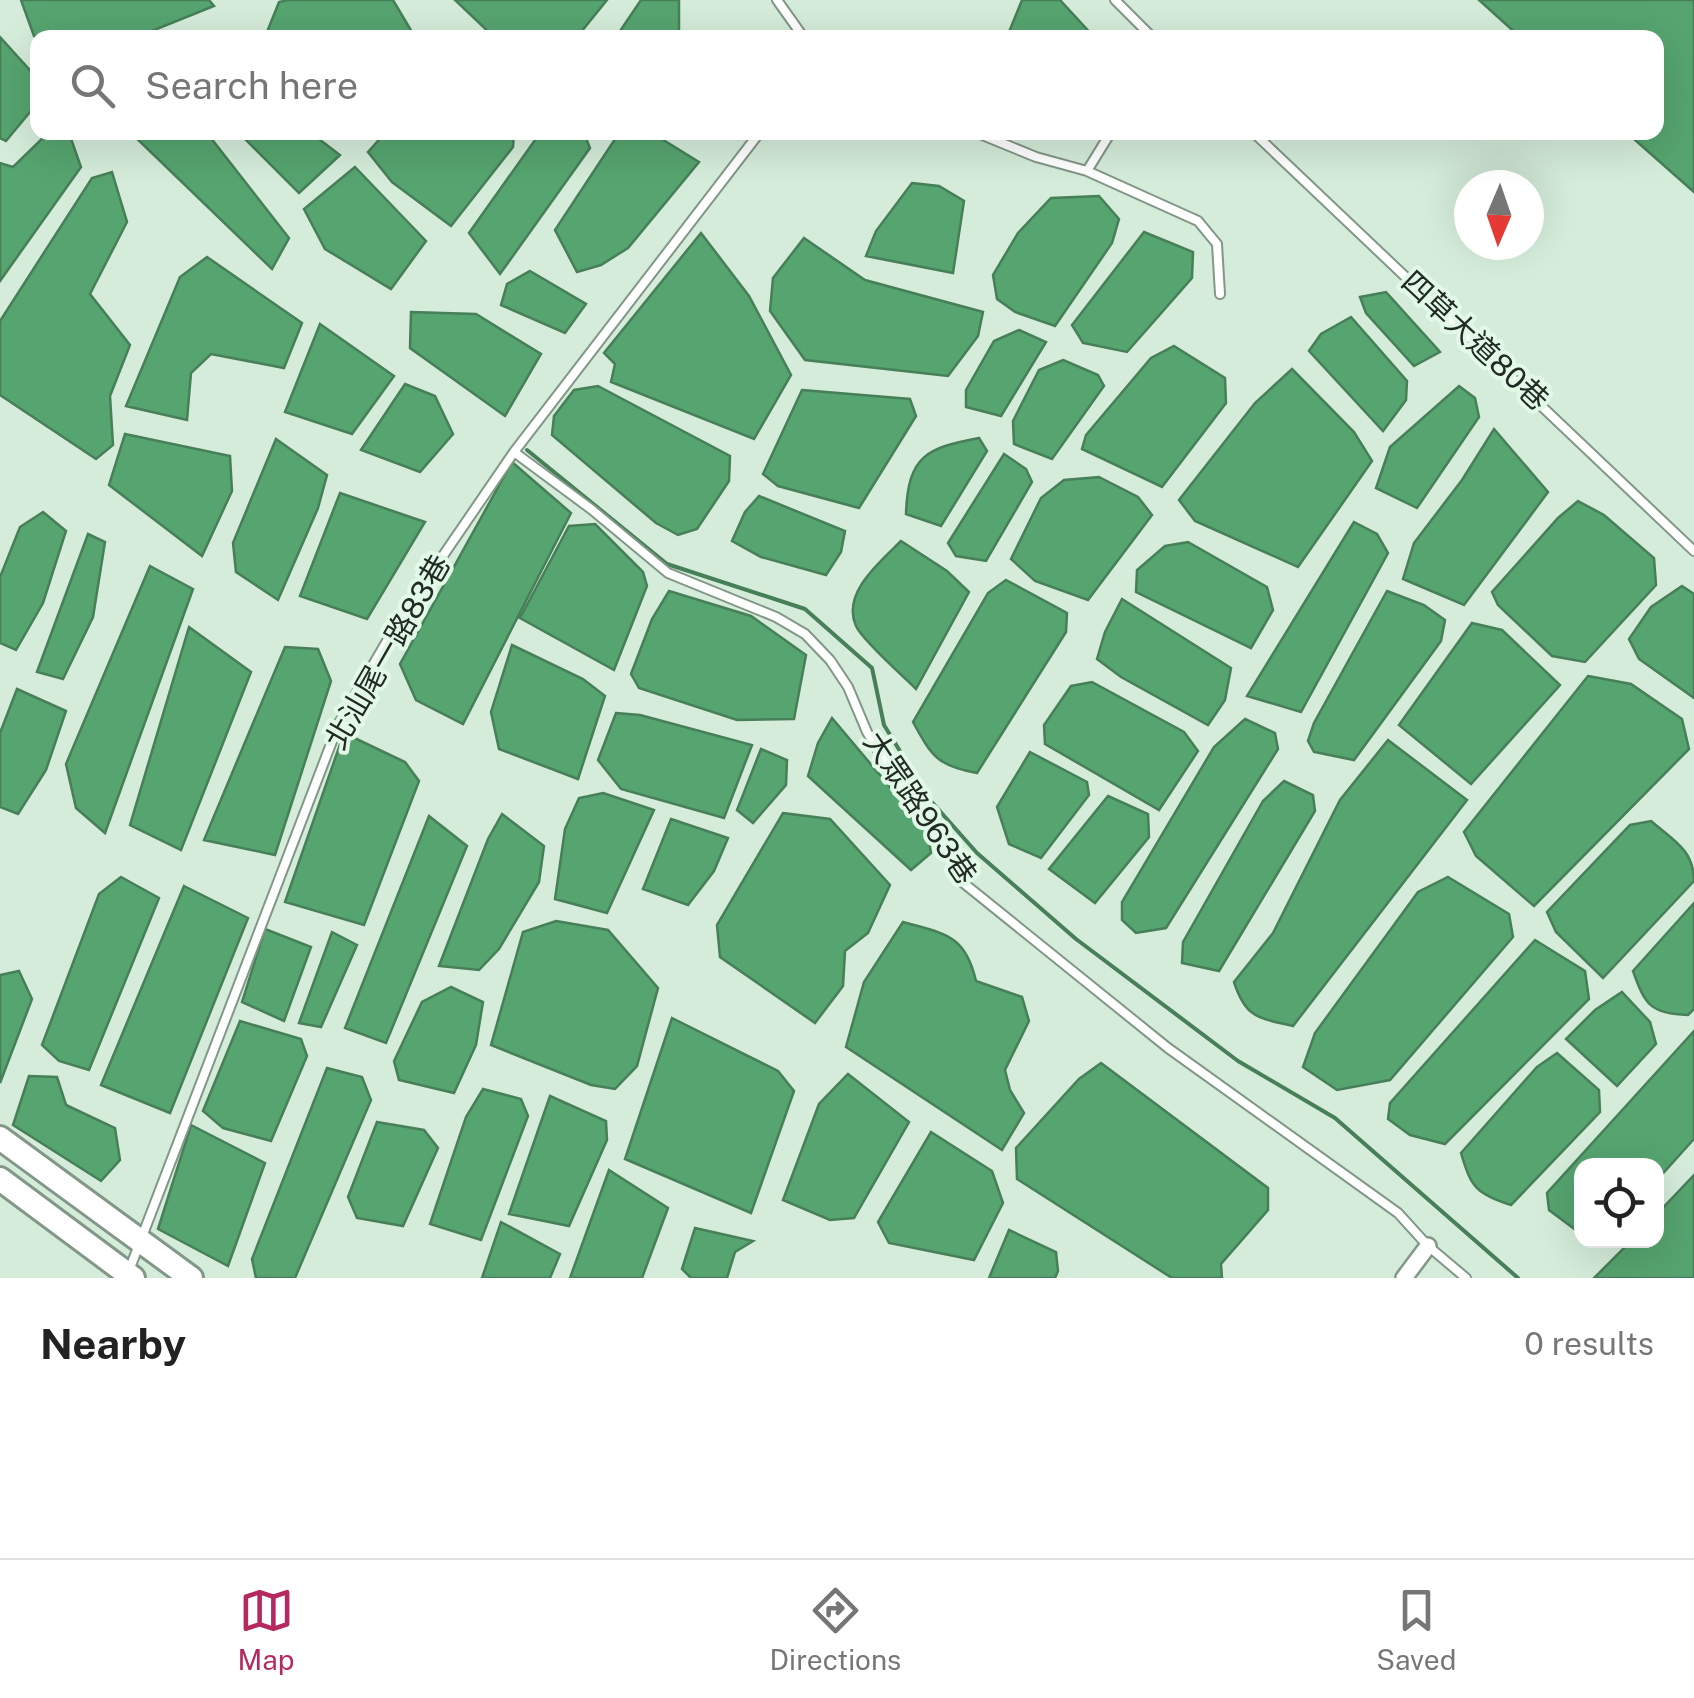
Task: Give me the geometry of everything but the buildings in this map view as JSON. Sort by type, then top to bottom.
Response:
[{"type":"street","points":[[0,1138],[190,1278]]},
{"type":"street","points":[[0,1179],[129,1277]]},
{"type":"street","points":[[1404,1278],[1428,1246]]},
{"type":"lane","points":[[777,0],[798,30]]},
{"type":"lane","points":[[1115,0],[1145,30]]},
{"type":"lane","name":"北汕尾一路83巷","points":[[129,1277],[339,723],[400,617],[514,452],[754,140]]},
{"type":"lane","points":[[994,140],[1036,158],[1088,171],[1198,221],[1217,244],[1220,294]]},
{"type":"lane","points":[[1088,171],[1105,140]]},
{"type":"lane","name":"四草大道80巷","points":[[1261,140],[1694,551]]},
{"type":"lane","name":"大眾路963巷","points":[[514,452],[668,573],[776,617],[805,634],[830,660],[848,687],[867,732],[894,776],[936,822],[961,881],[1168,1048],[1398,1213],[1428,1246],[1466,1278]]},
{"type":"shaded area","points":[[21,0],[209,0],[214,6],[154,30],[32,30]]},
{"type":"shaded area","points":[[393,0],[411,30],[268,30],[279,2]]},
{"type":"shaded area","points":[[455,0],[607,0],[583,30],[487,30]]},
{"type":"shaded area","points":[[641,0],[679,0],[679,30],[621,30]]},
{"type":"shaded area","points":[[1022,0],[1060,0],[1088,30],[1010,30]]},
{"type":"shaded area","points":[[1479,0],[1694,0],[1694,192],[1635,140],[1664,140],[1664,30],[1512,30]]},
{"type":"shaded area","points":[[0,37],[30,70],[30,112],[6,141],[0,138]]},
{"type":"shaded area","points":[[41,140],[71,140],[81,167],[0,281],[0,163],[13,167]]},
{"type":"shaded area","points":[[138,140],[212,140],[289,238],[272,269]]},
{"type":"shaded area","points":[[246,140],[320,140],[340,155],[299,193]]},
{"type":"shaded area","points":[[378,140],[514,140],[513,147],[451,226],[392,182],[368,152]]},
{"type":"shaded area","points":[[535,140],[587,140],[590,148],[500,274],[469,233]]},
{"type":"shaded area","points":[[614,140],[663,140],[699,162],[628,248],[601,265],[577,272],[555,230]]},
{"type":"shaded area","points":[[355,167],[426,241],[391,289],[325,249],[304,209]]},
{"type":"shaded area","points":[[112,172],[127,222],[90,294],[130,345],[110,396],[113,445],[96,459],[0,395],[0,321],[92,178]]},
{"type":"shaded area","points":[[912,183],[939,186],[964,201],[953,273],[866,256],[876,231]]},
{"type":"shaded area","points":[[1099,196],[1119,219],[1112,243],[1055,326],[1015,312],[997,299],[993,275],[1018,233],[1051,198]]},
{"type":"shaded area","points":[[1144,232],[1193,252],[1192,278],[1127,352],[1083,343],[1072,325]]},
{"type":"shaded area","points":[[701,233],[749,296],[791,375],[754,439],[611,382],[615,364],[604,353]]},
{"type":"shaded area","points":[[804,238],[865,280],[983,312],[978,336],[948,376],[805,360],[770,311],[773,278]]},
{"type":"shaded area","points":[[207,257],[302,323],[284,368],[211,354],[191,373],[187,420],[126,406],[180,277]]},
{"type":"shaded area","points":[[530,271],[586,304],[565,333],[501,305],[507,284]]},
{"type":"shaded area","points":[[1386,292],[1440,352],[1414,366],[1366,313],[1360,297]]},
{"type":"shaded area","points":[[411,312],[476,314],[541,354],[505,416],[410,348]]},
{"type":"shaded area","points":[[1351,317],[1407,381],[1406,400],[1383,431],[1309,351],[1321,334]]},
{"type":"shaded area","points":[[320,324],[394,376],[352,434],[285,412]]},
{"type":"shaded area","points":[[1019,330],[1046,342],[1001,416],[966,407],[966,390],[994,341]]},
{"type":"shaded area","points":[[1174,346],[1225,378],[1226,403],[1162,487],[1082,449],[1086,435],[1151,358]]},
{"type":"shaded area","points":[[1063,360],[1098,375],[1104,386],[1052,459],[1014,444],[1013,421],[1039,370]]},
{"type":"shaded area","points":[[1292,369],[1354,432],[1372,461],[1298,567],[1195,521],[1179,500],[1255,403]]},
{"type":"shaded area","points":[[405,384],[435,396],[453,434],[420,472],[361,450]]},
{"type":"shaded area","points":[[598,386],[730,456],[729,481],[697,529],[678,535],[656,523],[552,435],[554,416],[574,390]]},
{"type":"shaded area","points":[[1459,386],[1475,398],[1479,417],[1417,508],[1376,488],[1390,447]]},
{"type":"shaded area","points":[[802,390],[910,399],[916,416],[859,508],[778,486],[763,474]]},
{"type":"shaded area","points":[[1494,429],[1548,492],[1464,605],[1403,579],[1414,543],[1462,480]]},
{"type":"shaded area","points":[[125,434],[230,456],[232,491],[202,556],[109,485]]},
{"type":"shaded area","points":[[979,438],[987,451],[941,526],[906,514],[911,479],[924,458],[946,446]]},
{"type":"shaded area","points":[[276,439],[327,475],[318,508],[278,600],[236,572],[233,543]]},
{"type":"shaded area","points":[[1004,454],[1026,469],[1032,482],[986,561],[956,556],[948,543]]},
{"type":"shaded area","points":[[512,462],[571,513],[463,724],[416,700],[400,664]]},
{"type":"shaded area","points":[[1099,477],[1138,497],[1152,515],[1088,600],[1035,581],[1011,559],[1041,498],[1064,480]]},
{"type":"shaded area","points":[[340,493],[425,522],[367,619],[300,596]]},
{"type":"shaded area","points":[[759,496],[845,531],[841,552],[826,575],[761,557],[732,541],[745,512]]},
{"type":"shaded area","points":[[1578,501],[1604,515],[1654,558],[1656,585],[1585,662],[1552,656],[1498,605],[1492,592]]},
{"type":"shaded area","points":[[43,512],[66,531],[43,603],[16,650],[0,643],[0,577],[20,527]]},
{"type":"shaded area","points":[[1354,522],[1377,534],[1388,553],[1301,712],[1247,696]]},
{"type":"shaded area","points":[[595,524],[643,572],[647,586],[614,670],[520,618],[569,526]]},
{"type":"shaded area","points":[[88,534],[105,542],[93,617],[63,679],[37,672]]},
{"type":"shaded area","points":[[901,541],[947,571],[969,592],[916,689],[866,640],[853,614],[858,590],[865,579]]},
{"type":"shaded area","points":[[1188,542],[1267,587],[1273,610],[1251,648],[1136,592],[1137,570],[1165,546]]},
{"type":"shaded area","points":[[150,566],[193,589],[105,833],[76,808],[66,764]]},
{"type":"shaded area","points":[[1006,580],[1067,613],[1066,632],[977,773],[953,767],[938,758],[913,722],[988,593]]},
{"type":"shaded area","points":[[1682,586],[1694,594],[1694,698],[1639,659],[1629,639],[1651,607]]},
{"type":"shaded area","points":[[669,591],[751,616],[806,655],[794,719],[737,720],[639,688],[631,674],[652,619]]},
{"type":"shaded area","points":[[1387,591],[1424,605],[1445,620],[1441,641],[1354,760],[1314,752],[1308,741],[1314,723]]},
{"type":"shaded area","points":[[1122,599],[1231,668],[1225,700],[1208,725],[1121,677],[1097,659]]},
{"type":"shaded area","points":[[1472,623],[1502,630],[1560,685],[1471,784],[1399,725]]},
{"type":"shaded area","points":[[189,627],[251,672],[181,850],[130,825]]},
{"type":"shaded area","points":[[512,645],[583,679],[605,696],[578,779],[499,749],[491,712]]},
{"type":"shaded area","points":[[285,647],[318,649],[331,681],[275,855],[204,840]]},
{"type":"shaded area","points":[[1588,676],[1631,684],[1682,719],[1689,749],[1534,906],[1476,856],[1464,832]]},
{"type":"shaded area","points":[[1092,682],[1184,732],[1198,751],[1159,810],[1045,744],[1044,725],[1071,686]]},
{"type":"shaded area","points":[[17,689],[66,711],[46,770],[18,814],[0,807],[0,733]]},
{"type":"shaded area","points":[[616,713],[640,715],[752,745],[724,818],[621,789],[598,760]]},
{"type":"shaded area","points":[[832,718],[927,831],[931,853],[911,870],[808,776],[818,743]]},
{"type":"shaded area","points":[[1245,719],[1275,733],[1278,749],[1166,928],[1136,933],[1122,920],[1122,902],[1214,747]]},
{"type":"shaded area","points":[[344,733],[405,762],[419,781],[364,925],[285,902]]},
{"type":"shaded area","points":[[1388,740],[1467,800],[1293,1026],[1255,1015],[1234,982],[1273,933],[1340,800]]},
{"type":"shaded area","points":[[761,749],[787,760],[786,785],[753,823],[737,810]]},
{"type":"shaded area","points":[[1030,752],[1087,782],[1089,795],[1041,858],[1009,844],[997,807]]},
{"type":"shaded area","points":[[1284,781],[1313,795],[1315,811],[1219,971],[1182,963],[1183,942],[1263,801]]},
{"type":"shaded area","points":[[603,793],[654,810],[607,913],[555,899],[565,829],[579,798]]},
{"type":"shaded area","points":[[1108,796],[1148,814],[1149,837],[1095,903],[1049,869]]},
{"type":"shaded area","points":[[783,813],[830,819],[890,885],[868,933],[845,951],[843,986],[815,1023],[720,957],[717,925]]},
{"type":"shaded area","points":[[502,814],[544,846],[539,882],[499,949],[479,970],[439,966],[488,839]]},
{"type":"shaded area","points":[[429,816],[467,846],[386,1043],[345,1028]]},
{"type":"shaded area","points":[[671,819],[728,838],[714,871],[688,905],[643,889]]},
{"type":"shaded area","points":[[1651,821],[1686,853],[1694,881],[1603,978],[1556,932],[1547,912],[1630,825]]},
{"type":"shaded area","points":[[121,877],[159,898],[89,1070],[59,1061],[42,1045],[99,894]]},
{"type":"shaded area","points":[[1448,877],[1509,914],[1513,937],[1390,1080],[1337,1090],[1303,1067],[1315,1033],[1418,892]]},
{"type":"shaded area","points":[[184,886],[248,918],[170,1113],[101,1085]]},
{"type":"shaded area","points":[[1694,903],[1694,1009],[1688,1015],[1658,1010],[1646,1000],[1633,971]]},
{"type":"shaded area","points":[[556,921],[608,930],[658,988],[637,1066],[615,1089],[591,1085],[491,1045],[523,932]]},
{"type":"shaded area","points":[[903,922],[951,938],[966,954],[976,981],[1022,997],[1029,1021],[1005,1070],[1010,1090],[1024,1113],[1002,1150],[846,1047],[864,982]]},
{"type":"shaded area","points":[[265,929],[311,947],[284,1021],[242,1002]]},
{"type":"shaded area","points":[[332,932],[357,945],[321,1027],[299,1023]]},
{"type":"shaded area","points":[[1535,940],[1585,971],[1589,999],[1445,1144],[1410,1135],[1388,1119],[1390,1103]]},
{"type":"shaded area","points":[[19,971],[32,999],[0,1083],[0,975]]},
{"type":"shaded area","points":[[451,987],[483,1002],[476,1045],[454,1093],[399,1080],[394,1061],[422,1002]]},
{"type":"shaded area","points":[[1622,992],[1650,1022],[1656,1044],[1617,1086],[1566,1039],[1595,1010]]},
{"type":"shaded area","points":[[672,1018],[778,1071],[794,1091],[751,1213],[625,1159]]},
{"type":"shaded area","points":[[240,1021],[301,1039],[307,1056],[271,1141],[223,1128],[203,1111]]},
{"type":"shaded area","points":[[1694,1031],[1694,1139],[1664,1172],[1664,1158],[1579,1158]]},
{"type":"shaded area","points":[[1557,1053],[1599,1090],[1600,1112],[1511,1205],[1490,1197],[1472,1181],[1461,1153],[1537,1067]]},
{"type":"shaded area","points":[[1101,1063],[1268,1188],[1268,1210],[1221,1264],[1222,1278],[1172,1278],[1017,1179],[1016,1148],[1079,1079]]},
{"type":"shaded area","points":[[327,1068],[362,1077],[371,1100],[295,1278],[256,1278],[252,1259]]},
{"type":"shaded area","points":[[848,1074],[909,1122],[854,1218],[830,1220],[783,1200],[819,1104]]},
{"type":"shaded area","points":[[29,1076],[57,1077],[66,1105],[115,1128],[120,1160],[101,1181],[13,1125]]},
{"type":"shaded area","points":[[483,1089],[521,1099],[528,1116],[481,1240],[430,1224],[466,1117]]},
{"type":"shaded area","points":[[550,1096],[606,1121],[607,1140],[569,1226],[509,1214]]},
{"type":"shaded area","points":[[377,1122],[424,1130],[438,1148],[403,1226],[357,1218],[348,1197]]},
{"type":"shaded area","points":[[191,1125],[265,1163],[228,1266],[158,1229]]},
{"type":"shaded area","points":[[931,1132],[992,1171],[1003,1203],[974,1260],[889,1243],[878,1222]]},
{"type":"shaded area","points":[[1574,1163],[1574,1229],[1549,1210],[1547,1193]]},
{"type":"shaded area","points":[[609,1170],[668,1208],[642,1278],[570,1278]]},
{"type":"shaded area","points":[[1694,1175],[1694,1278],[1594,1278],[1624,1248],[1664,1248],[1664,1207]]},
{"type":"shaded area","points":[[501,1222],[560,1254],[550,1278],[482,1278]]},
{"type":"shaded area","points":[[695,1228],[753,1241],[735,1252],[727,1278],[691,1278],[682,1269]]},
{"type":"shaded area","points":[[1009,1230],[1056,1252],[1055,1278],[989,1278]]},
{"type":"waterway","points":[[527,450],[667,564],[805,609],[872,668],[884,725],[930,800],[977,853],[1076,939],[1238,1061],[1335,1118],[1518,1278]]}]
